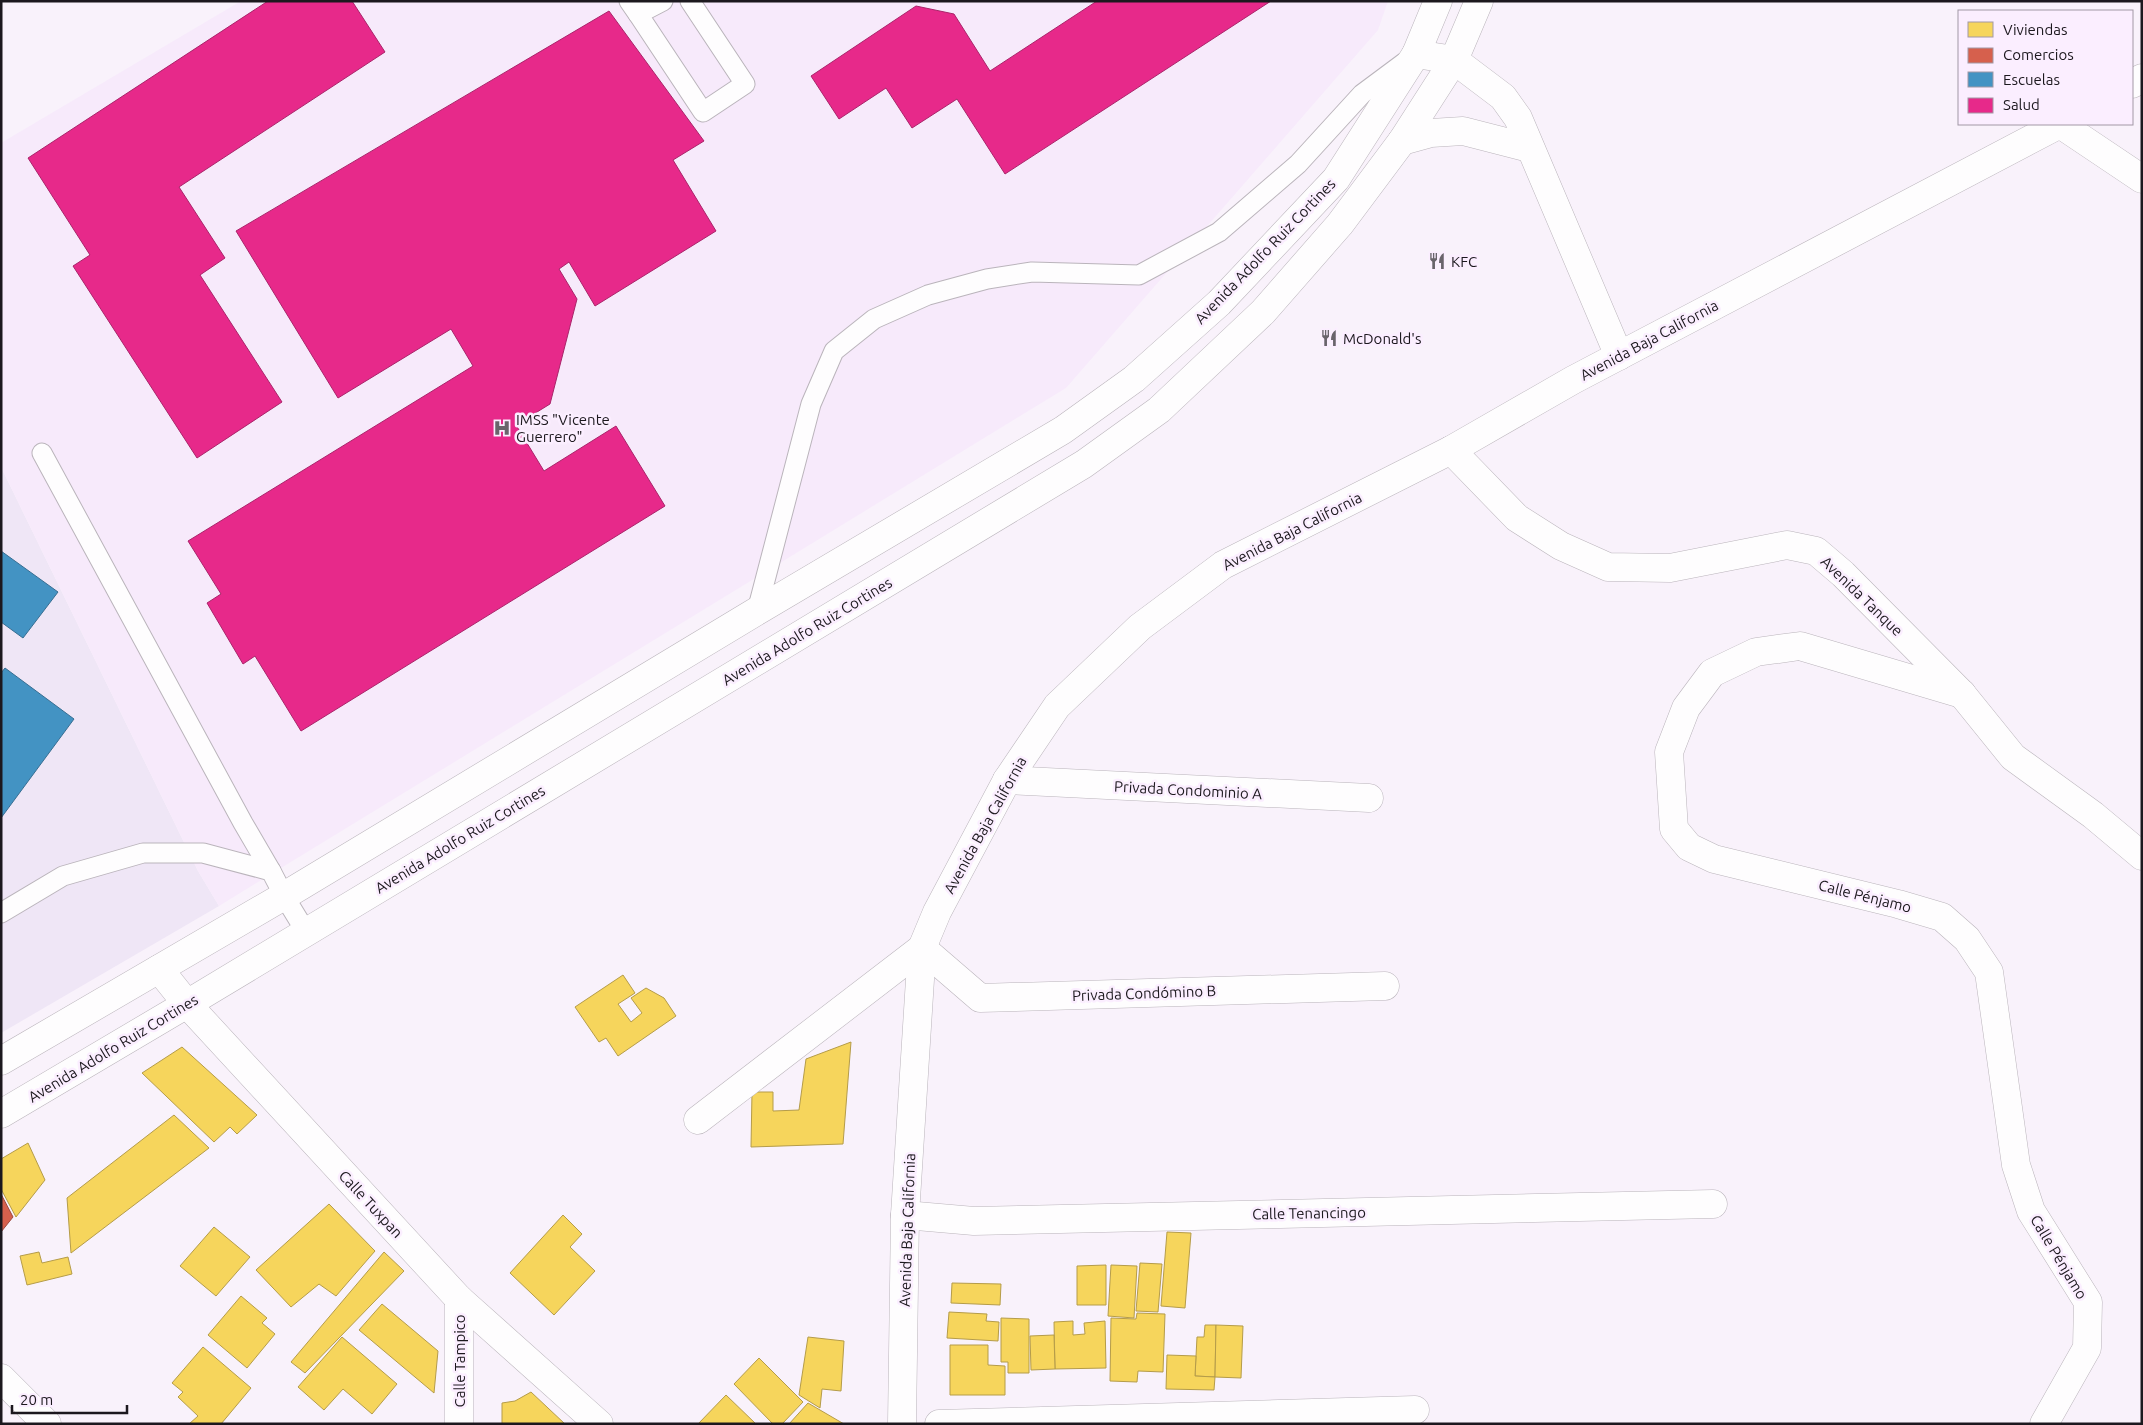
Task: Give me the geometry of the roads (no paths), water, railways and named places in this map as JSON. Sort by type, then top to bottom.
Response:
[{"type":"main road","name":"Avenida Adolfo Ruiz Cortines","points":[[1,1061],[284,896],[757,611],[1063,430],[1134,379],[1219,303],[1336,178],[1416,54],[1438,1]]},
{"type":"main road","name":"Avenida Adolfo Ruiz Cortines","points":[[1,1114],[187,1004],[1099,453],[1159,410],[1263,312],[1340,224],[1402,140],[1454,60],[1479,1]]},
{"type":"main road","points":[[1416,54],[1454,60],[1503,97],[1518,118],[1619,356]]},
{"type":"main road","name":"Avenida Baja California","points":[[902,1424],[905,1215],[922,948],[937,912],[1007,780],[1057,706],[1140,627],[1222,565],[1451,450],[1573,380],[2058,125]]},
{"type":"main road","points":[[2061,125],[2142,179]]},
{"type":"main road","points":[[1402,140],[1431,133],[1463,131],[1530,148]]},
{"type":"main road","name":"Avenida Tanque","points":[[1451,450],[1518,518],[1562,546],[1608,567],[1670,568],[1786,545],[1816,552],[1843,574],[1962,694],[2013,757],[2092,815],[2142,856]]},
{"type":"main road","name":"Calle Pénjamo","points":[[1962,694],[1800,646],[1756,652],[1712,673],[1686,708],[1670,752],[1674,828],[1689,847],[1714,859],[1898,904],[1942,917],[1967,939],[1989,972],[2016,1165],[2031,1211],[2088,1302],[2087,1348],[2044,1424]]},
{"type":"main road","name":"Privada Condominio A","points":[[1007,780],[1370,798]]},
{"type":"main road","points":[[698,1120],[922,948]]},
{"type":"main road","name":"Privada Condómino B","points":[[922,948],[980,998],[1385,986]]},
{"type":"main road","name":"Calle Tuxpan","points":[[159,969],[187,1004],[459,1299],[599,1424]]},
{"type":"main road","name":"Calle Tenancingo","points":[[905,1215],[984,1220],[1713,1204]]},
{"type":"main road","name":"Calle Tampico","points":[[459,1299],[459,1424]]},
{"type":"main road","points":[[1,1378],[47,1424]]},
{"type":"main road","points":[[938,1424],[1415,1410]]},
{"type":"lane","points":[[662,1],[633,8],[703,112],[745,84],[690,1]]},
{"type":"lane","points":[[757,611],[811,404],[834,352],[874,318],[928,296],[987,279],[1032,272],[1139,275],[1219,232],[1298,164],[1362,94],[1416,54]]},
{"type":"lane","points":[[42,453],[243,823],[306,932]]},
{"type":"lane","points":[[1,913],[63,876],[143,853],[203,853],[271,871]]},
{"type":"place","name":"KFC","points":[[1437,261]]},
{"type":"place","name":"McDonald's","points":[[1329,338]]},
{"type":"place","name":"IMSS \"Vicente Guerrero\"","points":[[502,428]]}]
